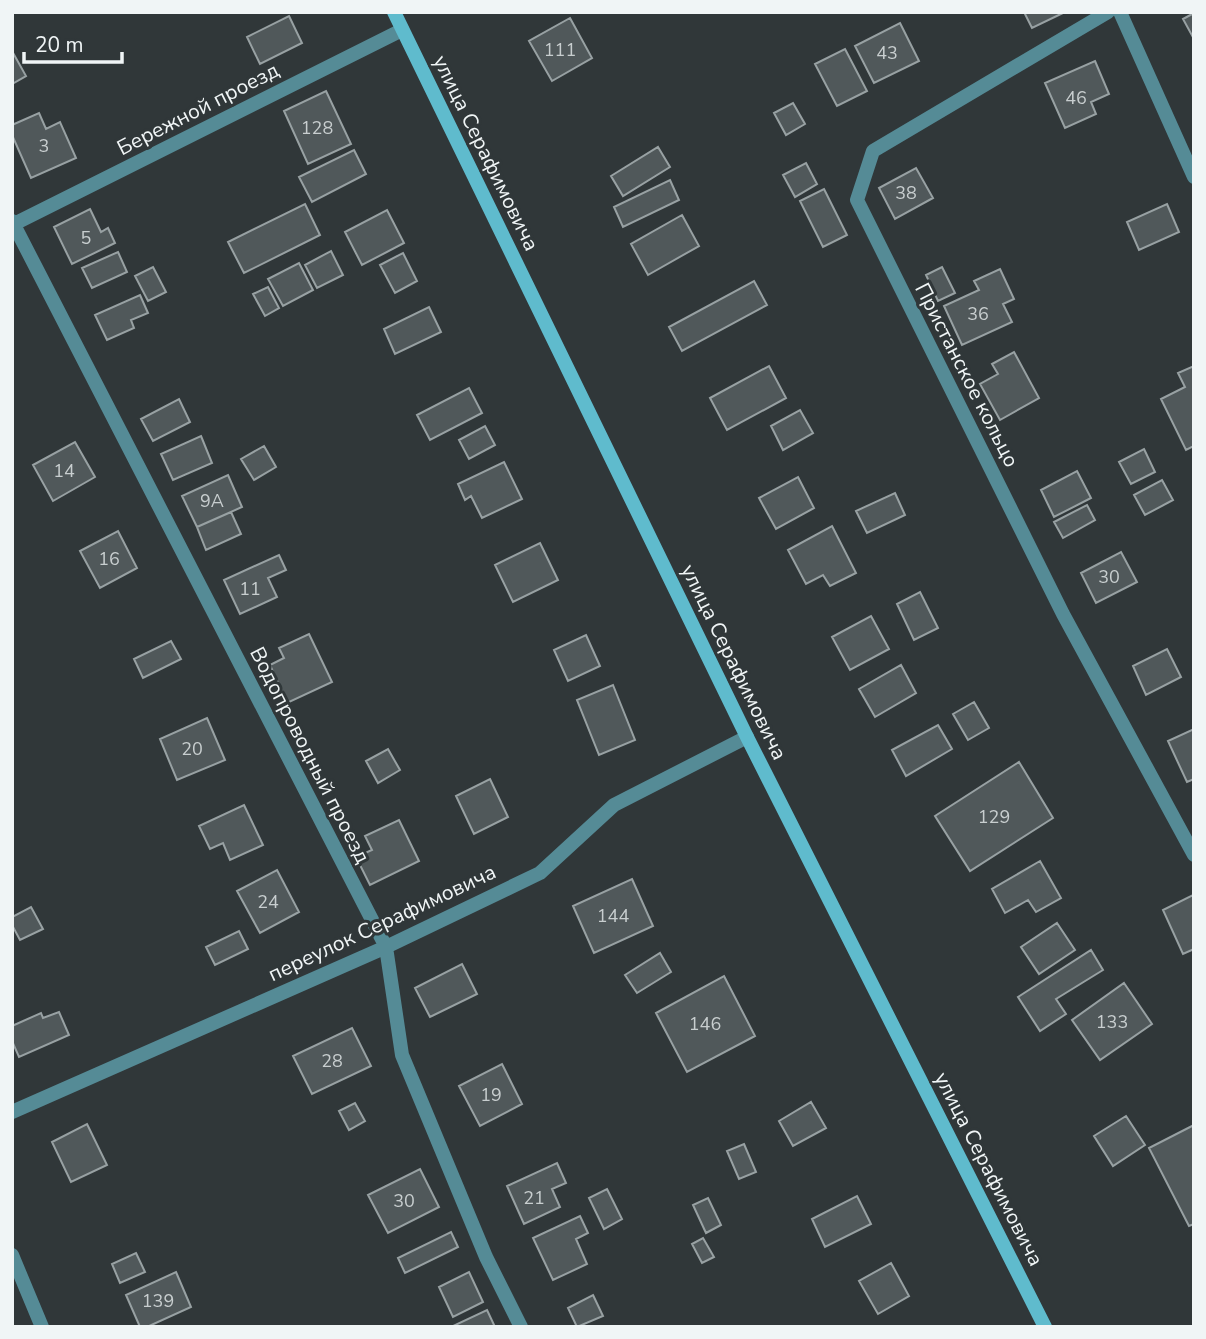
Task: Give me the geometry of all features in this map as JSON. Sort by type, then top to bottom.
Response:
[{"type":"street","name":"улица Серафимовича","points":[[394,12],[747,737],[1045,1327]]},
{"type":"street","name":"Пристанское кольцо","points":[[1108,12],[873,151],[857,201],[1063,614],[1194,855]]},
{"type":"street","points":[[1120,12],[1194,177]]},
{"type":"street","name":"Бережной проезд","points":[[13,224],[402,30]]},
{"type":"street","name":"Водопроводный проезд","points":[[13,224],[386,947],[402,1055],[486,1257],[521,1327]]},
{"type":"street","name":"переулок Серафимовича","points":[[12,1112],[386,947],[540,873],[614,805],[747,737]]},
{"type":"street","points":[[12,1255],[42,1327]]},
{"type":"building","points":[[1024,12],[1065,12],[1032,28]]},
{"type":"building","points":[[1194,13],[1194,39],[1183,19]]},
{"type":"building","points":[[289,16],[302,43],[260,64],[247,37]]},
{"type":"building","points":[[570,18],[592,58],[552,81],[529,41]]},
{"type":"building","points":[[900,23],[919,61],[874,83],[855,46]]},
{"type":"building","points":[[845,49],[867,91],[837,106],[815,64]]},
{"type":"building","points":[[12,51],[26,76],[12,84]]},
{"type":"building","points":[[1095,61],[1109,94],[1091,102],[1096,114],[1065,128],[1045,83]]},
{"type":"building","points":[[326,91],[351,144],[308,164],[284,111]]},
{"type":"building","points":[[793,103],[805,124],[786,135],[774,113]]},
{"type":"building","points":[[39,113],[46,129],[60,122],[76,158],[31,178],[12,135],[12,125]]},
{"type":"building","points":[[658,147],[670,167],[623,196],[611,176]]},
{"type":"building","points":[[354,150],[366,174],[312,202],[299,177]]},
{"type":"building","points":[[806,163],[817,184],[795,197],[783,175]]},
{"type":"building","points":[[916,168],[933,198],[895,219],[879,188]]},
{"type":"building","points":[[670,180],[679,200],[623,227],[614,207]]},
{"type":"building","points":[[824,189],[847,235],[823,247],[800,201]]},
{"type":"building","points":[[305,204],[320,235],[244,273],[228,242]]},
{"type":"building","points":[[1167,204],[1179,232],[1139,250],[1127,222]]},
{"type":"building","points":[[90,209],[101,232],[108,228],[115,243],[72,264],[54,227]]},
{"type":"building","points":[[387,210],[404,243],[362,265],[345,232]]},
{"type":"building","points":[[682,215],[699,246],[648,275],[631,244]]},
{"type":"building","points":[[331,251],[343,275],[317,288],[305,265]]},
{"type":"building","points":[[118,252],[127,272],[92,288],[82,268]]},
{"type":"building","points":[[403,253],[417,281],[395,293],[380,265]]},
{"type":"building","points":[[299,263],[313,290],[283,306],[268,279]]},
{"type":"building","points":[[153,267],[166,292],[148,301],[135,276]]},
{"type":"building","points":[[942,267],[955,293],[938,301],[926,275]]},
{"type":"building","points":[[1000,269],[1014,299],[1003,304],[1012,322],[962,345],[944,306],[979,290],[974,281]]},
{"type":"building","points":[[754,281],[767,305],[682,351],[669,327]]},
{"type":"building","points":[[268,287],[279,308],[265,316],[253,294]]},
{"type":"building","points":[[140,295],[148,313],[131,320],[134,328],[107,340],[95,315]]},
{"type":"building","points":[[429,307],[441,332],[395,354],[384,329]]},
{"type":"building","points":[[1014,352],[1039,398],[1000,420],[980,384],[998,374],[992,364]]},
{"type":"building","points":[[769,366],[786,398],[727,430],[710,398]]},
{"type":"building","points":[[1194,366],[1194,446],[1186,450],[1161,399],[1185,387],[1178,373]]},
{"type":"building","points":[[469,388],[482,413],[430,440],[417,415]]},
{"type":"building","points":[[179,399],[190,422],[153,441],[141,419]]},
{"type":"building","points":[[800,410],[813,433],[783,450],[771,426]]},
{"type":"building","points":[[485,426],[495,445],[469,459],[459,440]]},
{"type":"building","points":[[201,436],[212,463],[173,480],[161,454]]},
{"type":"building","points":[[75,442],[95,477],[53,501],[33,465]]},
{"type":"building","points":[[264,446],[276,467],[254,480],[241,459]]},
{"type":"building","points":[[1144,449],[1155,472],[1131,484],[1119,462]]},
{"type":"building","points":[[504,462],[522,499],[482,518],[471,496],[465,500],[458,484]]},
{"type":"building","points":[[1077,471],[1091,498],[1054,517],[1041,490]]},
{"type":"building","points":[[228,475],[242,507],[197,527],[182,496]]},
{"type":"building","points":[[798,477],[814,508],[776,529],[759,498]]},
{"type":"building","points":[[1162,480],[1173,500],[1145,515],[1134,495]]},
{"type":"building","points":[[895,493],[905,515],[867,533],[856,511]]},
{"type":"building","points":[[1087,505],[1095,520],[1063,538],[1054,522]]},
{"type":"building","points":[[231,512],[241,534],[206,550],[197,527]]},
{"type":"building","points":[[832,526],[856,573],[830,586],[823,575],[806,584],[788,550]]},
{"type":"building","points":[[118,531],[137,568],[100,588],[80,551]]},
{"type":"building","points":[[540,543],[558,580],[513,602],[495,565]]},
{"type":"building","points":[[1121,552],[1137,582],[1096,603],[1081,573]]},
{"type":"building","points":[[279,555],[286,570],[268,578],[277,597],[240,614],[224,580]]},
{"type":"building","points":[[920,592],[938,628],[914,640],[897,604]]},
{"type":"building","points":[[871,616],[889,649],[850,670],[832,637]]},
{"type":"building","points":[[309,634],[332,682],[287,703],[270,665],[284,658],[279,648]]},
{"type":"building","points":[[586,635],[600,666],[568,681],[554,650]]},
{"type":"building","points":[[171,641],[181,659],[143,678],[134,659]]},
{"type":"building","points":[[1167,649],[1181,677],[1146,695],[1133,666]]},
{"type":"building","points":[[901,665],[916,693],[875,717],[859,689]]},
{"type":"building","points":[[613,685],[635,740],[599,755],[577,700]]},
{"type":"building","points":[[974,702],[989,728],[968,740],[953,714]]},
{"type":"building","points":[[207,718],[225,760],[177,780],[160,739]]},
{"type":"building","points":[[938,725],[952,749],[906,776],[892,750]]},
{"type":"building","points":[[1194,729],[1194,779],[1187,782],[1168,741]]},
{"type":"building","points":[[388,749],[400,770],[378,783],[366,761]]},
{"type":"building","points":[[1019,762],[1053,818],[970,871],[935,816]]},
{"type":"building","points":[[490,779],[508,817],[474,834],[456,796]]},
{"type":"building","points":[[244,805],[263,845],[230,860],[223,843],[210,849],[199,826]]},
{"type":"building","points":[[399,820],[419,861],[370,885],[356,857],[372,850],[365,836]]},
{"type":"building","points":[[1040,861],[1061,898],[1036,912],[1028,900],[1005,913],[992,889]]},
{"type":"building","points":[[277,870],[299,912],[260,933],[237,891]]},
{"type":"building","points":[[632,879],[653,926],[594,953],[573,906]]},
{"type":"building","points":[[1193,895],[1194,949],[1183,954],[1163,910]]},
{"type":"building","points":[[31,907],[43,929],[20,940],[12,925],[12,917]]},
{"type":"building","points":[[1057,923],[1075,950],[1039,974],[1021,947]]},
{"type":"building","points":[[239,931],[248,949],[215,965],[206,947]]},
{"type":"building","points":[[1091,950],[1103,970],[1056,999],[1066,1014],[1040,1031],[1018,997]]},
{"type":"building","points":[[660,953],[671,972],[637,993],[625,975]]},
{"type":"building","points":[[462,964],[477,994],[430,1017],[415,988]]},
{"type":"building","points":[[724,976],[755,1036],[687,1072],[656,1013]]},
{"type":"building","points":[[1124,983],[1152,1024],[1100,1060],[1072,1020]]},
{"type":"building","points":[[59,1012],[69,1035],[19,1057],[12,1041],[12,1026],[41,1013],[43,1018]]},
{"type":"building","points":[[352,1028],[371,1066],[312,1094],[293,1056]]},
{"type":"building","points":[[502,1064],[522,1104],[480,1126],[459,1086]]},
{"type":"building","points":[[811,1102],[826,1128],[793,1146],[779,1121]]},
{"type":"building","points":[[355,1103],[365,1121],[349,1130],[339,1111]]},
{"type":"building","points":[[1126,1116],[1145,1145],[1113,1166],[1094,1136]]},
{"type":"building","points":[[87,1124],[107,1165],[71,1182],[52,1142]]},
{"type":"building","points":[[1194,1125],[1194,1224],[1189,1226],[1149,1148]]},
{"type":"building","points":[[744,1144],[756,1172],[739,1179],[727,1151]]},
{"type":"building","points":[[557,1163],[566,1183],[552,1189],[560,1207],[524,1224],[507,1186]]},
{"type":"building","points":[[420,1169],[439,1207],[388,1233],[368,1195]]},
{"type":"building","points":[[607,1189],[622,1219],[604,1229],[589,1198]]},
{"type":"building","points":[[857,1196],[871,1224],[825,1247],[812,1219]]},
{"type":"building","points":[[708,1198],[721,1225],[706,1233],[693,1205]]},
{"type":"building","points":[[580,1216],[588,1233],[576,1239],[587,1264],[553,1280],[533,1238]]},
{"type":"building","points":[[451,1232],[458,1247],[405,1273],[398,1258]]},
{"type":"building","points":[[703,1238],[714,1257],[702,1263],[692,1244]]},
{"type":"building","points":[[136,1253],[145,1272],[120,1283],[112,1264]]},
{"type":"building","points":[[891,1263],[909,1296],[878,1314],[859,1281]]},
{"type":"building","points":[[176,1272],[191,1307],[147,1327],[140,1327],[126,1295]]},
{"type":"building","points":[[469,1272],[483,1302],[453,1317],[439,1287]]},
{"type":"building","points":[[593,1295],[603,1316],[577,1327],[568,1308]]},
{"type":"building","points":[[487,1310],[495,1327],[453,1326]]}]
